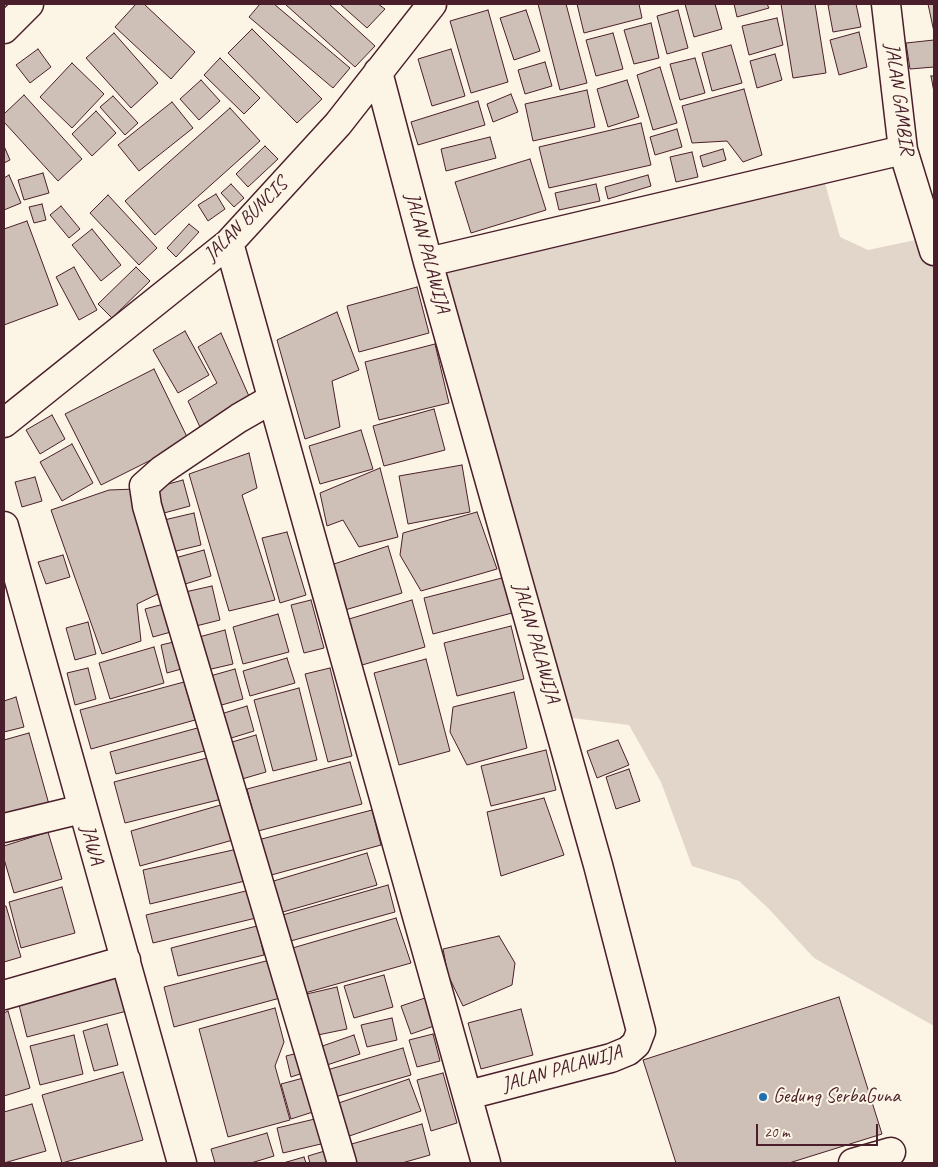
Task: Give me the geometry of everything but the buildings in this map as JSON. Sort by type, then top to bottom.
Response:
[{"type":"street","points":[[4,30],[29,4]]},
{"type":"street","name":"JALAN BUNCIS","points":[[4,423],[229,242],[338,124],[432,4]]},
{"type":"street","name":"JALAN GAMBIR","points":[[886,4],[903,150],[934,251]]},
{"type":"street","name":"JALAN PALAWIJA","points":[[378,72],[428,262],[598,865],[641,1031],[636,1044],[628,1051],[611,1058],[468,1095]]},
{"type":"street","points":[[428,262],[903,150]]},
{"type":"street","points":[[229,242],[486,1163]]},
{"type":"street","points":[[272,399],[238,418],[169,464],[144,486],[150,516],[342,1163]]},
{"type":"street","name":"JAWA","points":[[4,526],[126,960],[176,1162]]},
{"type":"street","points":[[4,828],[82,809]]},
{"type":"street","points":[[4,995],[126,960]]},
{"type":"street","points":[[853,1163],[891,1152]]},
{"type":"shaded area","points":[[821,169],[840,237],[868,250],[930,237],[934,251],[934,1026],[814,958],[768,908],[739,881],[692,866],[661,782],[629,725],[556,716],[428,262]]},
{"type":"place","name":"Gedung SerbaGuna","points":[[763,1097]]}]
